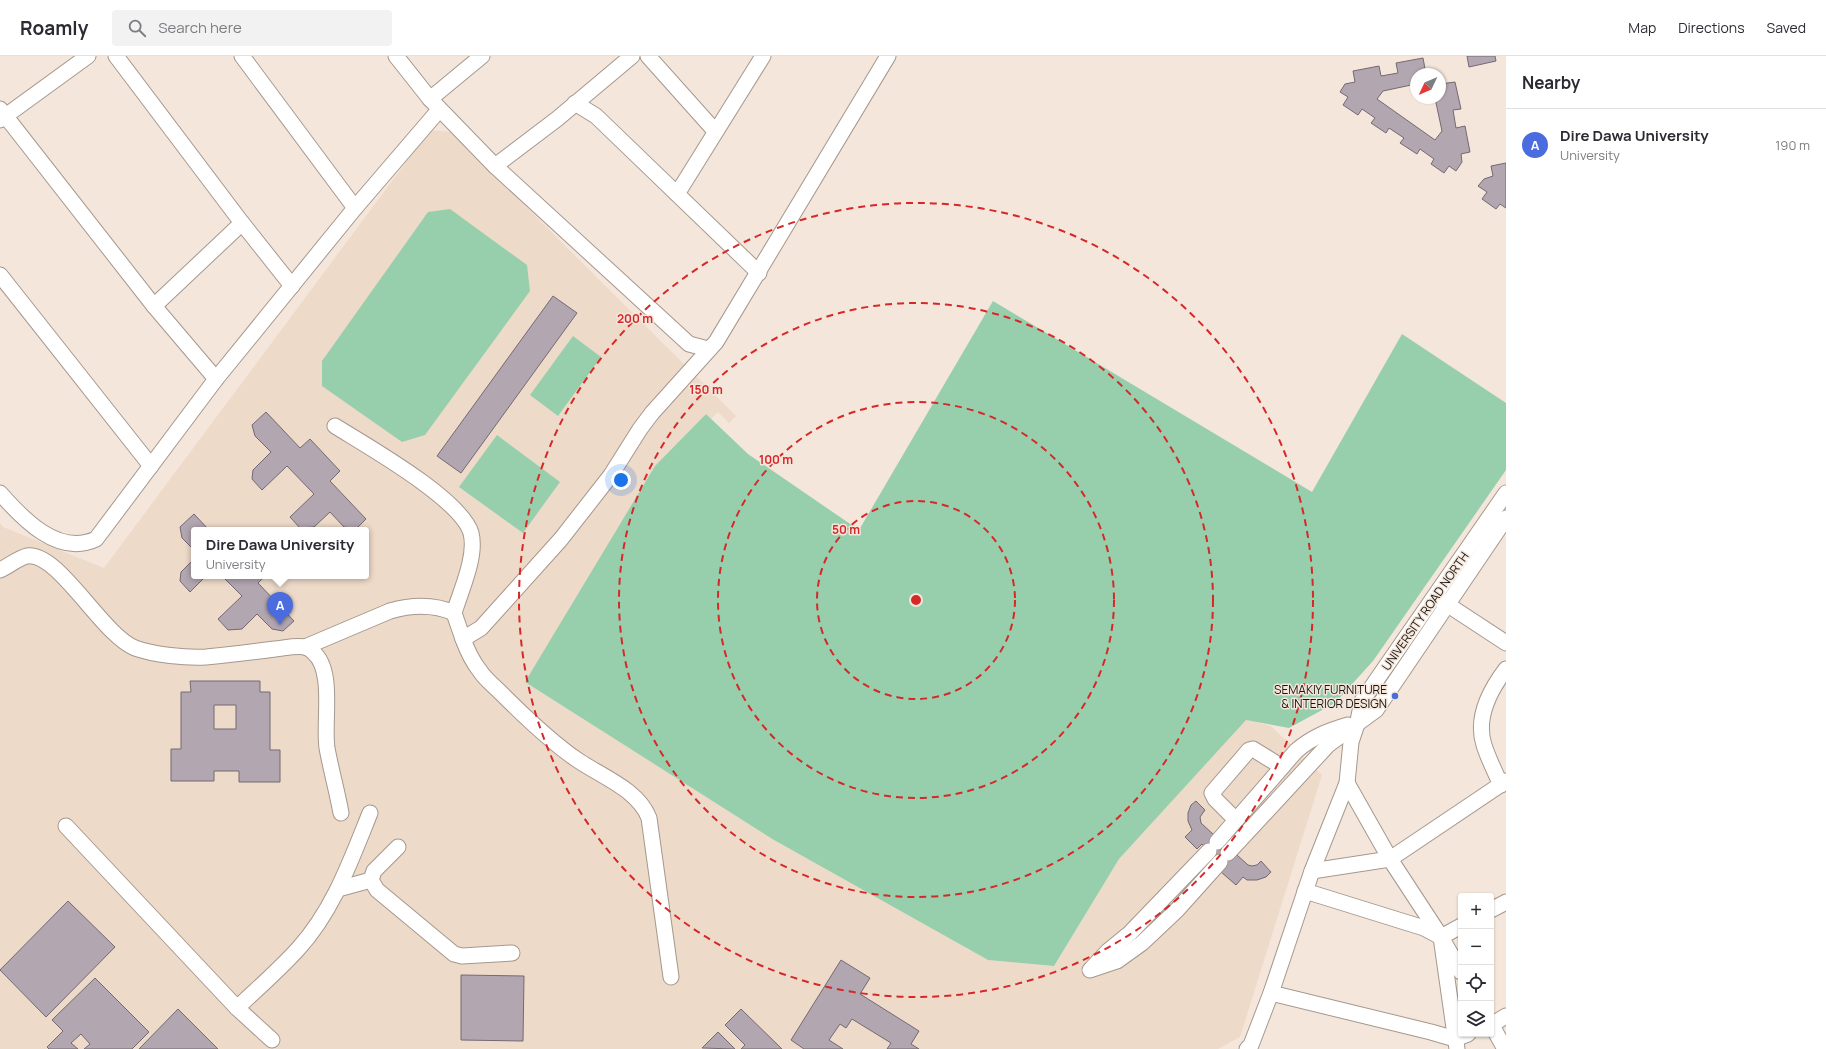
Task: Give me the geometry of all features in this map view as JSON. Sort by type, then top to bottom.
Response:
[{"type":"street","points":[[88,56],[2,115],[154,306],[216,379]]},
{"type":"street","points":[[116,56],[242,223],[292,286]]},
{"type":"street","points":[[242,56],[355,208]]},
{"type":"street","points":[[396,56],[434,104],[495,166],[689,344],[708,349]]},
{"type":"street","points":[[0,493],[23,519],[58,541],[77,544],[87,543],[96,539],[216,379],[355,208],[434,104],[482,56]]},
{"type":"street","points":[[495,166],[632,56]]},
{"type":"street","points":[[648,56],[715,131]]},
{"type":"street","points":[[677,194],[763,56]]},
{"type":"street","points":[[463,639],[481,628],[561,539],[611,475],[652,413],[708,349],[716,342],[759,273],[888,56]]},
{"type":"street","points":[[575,103],[596,116],[759,273]]},
{"type":"street","points":[[154,306],[242,223]]},
{"type":"street","points":[[0,275],[151,466]]},
{"type":"street","points":[[336,426],[423,482],[458,510],[471,532],[472,554],[454,613],[469,653],[480,673],[563,749],[579,761],[617,784],[646,810],[649,818],[671,977]]},
{"type":"street","name":"UNIVERSITY ROAD NORTH","points":[[1358,721],[1376,710],[1448,605],[1496,530],[1506,493]]},
{"type":"street","name":"UNIVERSITY ROAD NORTH","points":[[1358,721],[1362,701],[1435,597],[1506,518]]},
{"type":"street","points":[[0,570],[27,556],[37,557],[44,560],[58,572],[122,641],[136,648],[193,657],[304,647],[405,606],[441,607],[454,613]]},
{"type":"street","points":[[1435,597],[1506,643]]},
{"type":"street","points":[[304,647],[313,651],[322,663],[325,678],[327,747],[341,813]]},
{"type":"street","points":[[1312,871],[1390,859],[1503,783],[1484,744],[1481,718],[1493,687],[1506,669]]},
{"type":"street","points":[[1358,721],[1328,745],[1177,910],[1142,943],[1117,961],[1090,970],[1108,951],[1130,933],[1213,846],[1282,767],[1307,741],[1321,733],[1358,721]]},
{"type":"street","points":[[1248,1049],[1271,993],[1312,871],[1346,783],[1350,747],[1358,721]]},
{"type":"street","points":[[1236,820],[1215,799],[1212,793],[1249,750],[1253,749],[1282,767]]},
{"type":"street","points":[[1346,783],[1390,859],[1441,937],[1458,967]]},
{"type":"street","points":[[237,1008],[299,949],[331,903],[370,813]]},
{"type":"street","points":[[66,826],[237,1008],[272,1040]]},
{"type":"street","points":[[370,880],[374,871],[398,848]]},
{"type":"street","points":[[338,889],[370,880]]},
{"type":"street","points":[[370,880],[377,890],[454,954],[462,956],[512,954]]},
{"type":"street","points":[[1305,891],[1424,928],[1441,937]]},
{"type":"street","points":[[1494,908],[1506,902]]},
{"type":"street","points":[[1441,937],[1458,928]]},
{"type":"street","points":[[1271,993],[1430,1032],[1460,1041],[1441,937]]},
{"type":"street","points":[[1494,1022],[1506,1016]]},
{"type":"street","points":[[1494,1029],[1505,1049]]},
{"type":"shaded area","points":[[430,130],[451,132],[736,416],[729,423],[718,412],[711,419],[705,414],[525,682],[774,840],[988,960],[1054,966],[1119,859],[1246,719],[1271,726],[1322,775],[1240,1037],[1218,1049],[0,1049],[0,523],[3,527],[104,568]]},
{"type":"green space","points":[[450,209],[527,265],[530,291],[425,435],[402,442],[322,386],[322,361],[428,212]]},
{"type":"green space","points":[[993,301],[1312,492],[1402,334],[1506,403],[1506,470],[1373,661],[1335,703],[1289,728],[1246,720],[1119,859],[1054,966],[988,960],[774,840],[525,682],[655,466],[706,414],[748,454],[859,530]]},
{"type":"green space","points":[[573,336],[601,357],[558,416],[530,395]]},
{"type":"green space","points":[[497,435],[560,482],[523,533],[459,487]]},
{"type":"building","points":[[1467,56],[1495,56],[1496,61],[1469,67]]},
{"type":"building","points":[[1423,58],[1425,68],[1410,68],[1410,85],[1383,91],[1377,99],[1435,140],[1442,131],[1436,104],[1446,104],[1446,83],[1455,82],[1461,109],[1453,110],[1456,128],[1465,126],[1470,152],[1461,154],[1462,162],[1456,171],[1449,166],[1444,173],[1431,164],[1434,159],[1420,149],[1417,154],[1400,143],[1404,138],[1389,128],[1386,133],[1371,123],[1375,118],[1362,109],[1358,115],[1343,105],[1348,97],[1340,92],[1345,84],[1355,82],[1353,71],[1379,66],[1381,76],[1398,73],[1396,63]]},
{"type":"building","points":[[1506,163],[1506,208],[1500,204],[1496,209],[1482,199],[1487,192],[1478,186],[1484,179],[1493,176],[1491,166]]},
{"type":"building","points":[[553,296],[577,313],[461,473],[437,456]]},
{"type":"building","points":[[266,412],[300,448],[310,439],[340,471],[330,481],[366,519],[358,527],[344,527],[330,512],[314,527],[299,527],[290,517],[314,494],[287,466],[262,490],[252,479],[253,470],[271,452],[255,436],[252,425]]},
{"type":"building","points":[[194,514],[206,527],[191,527],[191,547],[182,538],[180,527]]},
{"type":"building","points":[[191,562],[191,579],[203,579],[190,592],[180,581],[181,572]]},
{"type":"building","points":[[225,579],[262,579],[258,583],[294,621],[283,631],[272,629],[257,614],[242,629],[228,630],[218,619],[242,596]]},
{"type":"building","points":[[190,681],[260,681],[260,692],[270,692],[270,750],[280,750],[280,782],[239,782],[239,771],[214,771],[214,781],[171,781],[171,749],[181,749],[181,692],[191,692]],"holes":[[[214,705],[236,705],[236,729],[214,729]]]},
{"type":"building","points":[[1196,801],[1205,810],[1200,817],[1201,823],[1214,835],[1212,837],[1234,858],[1237,855],[1248,865],[1257,865],[1261,861],[1271,872],[1266,877],[1257,880],[1247,880],[1243,877],[1236,885],[1221,872],[1225,867],[1202,844],[1197,849],[1185,837],[1192,830],[1188,821],[1188,813],[1191,805]]},
{"type":"building","points":[[68,901],[115,947],[46,1017],[0,970]]},
{"type":"building","points":[[841,960],[870,978],[860,994],[919,1031],[911,1044],[919,1049],[887,1049],[891,1043],[852,1019],[846,1028],[840,1024],[829,1040],[843,1049],[804,1049],[791,1040]]},
{"type":"building","points":[[461,975],[524,976],[523,1041],[461,1040]]},
{"type":"building","points":[[95,978],[149,1032],[132,1049],[84,1049],[90,1044],[81,1034],[71,1043],[78,1049],[49,1049],[47,1047],[63,1031],[52,1020]]},
{"type":"building","points":[[178,1009],[218,1049],[139,1049]]},
{"type":"building","points":[[741,1009],[782,1049],[741,1049],[745,1045],[725,1025]]},
{"type":"building","points":[[718,1032],[735,1049],[702,1048]]},
{"type":"place","name":"Dire Dawa University","points":[[280,625]]},
{"type":"place","name":"SEMAKIY FURNITURE & INTERIOR DESIGN","points":[[1395,696]]}]
